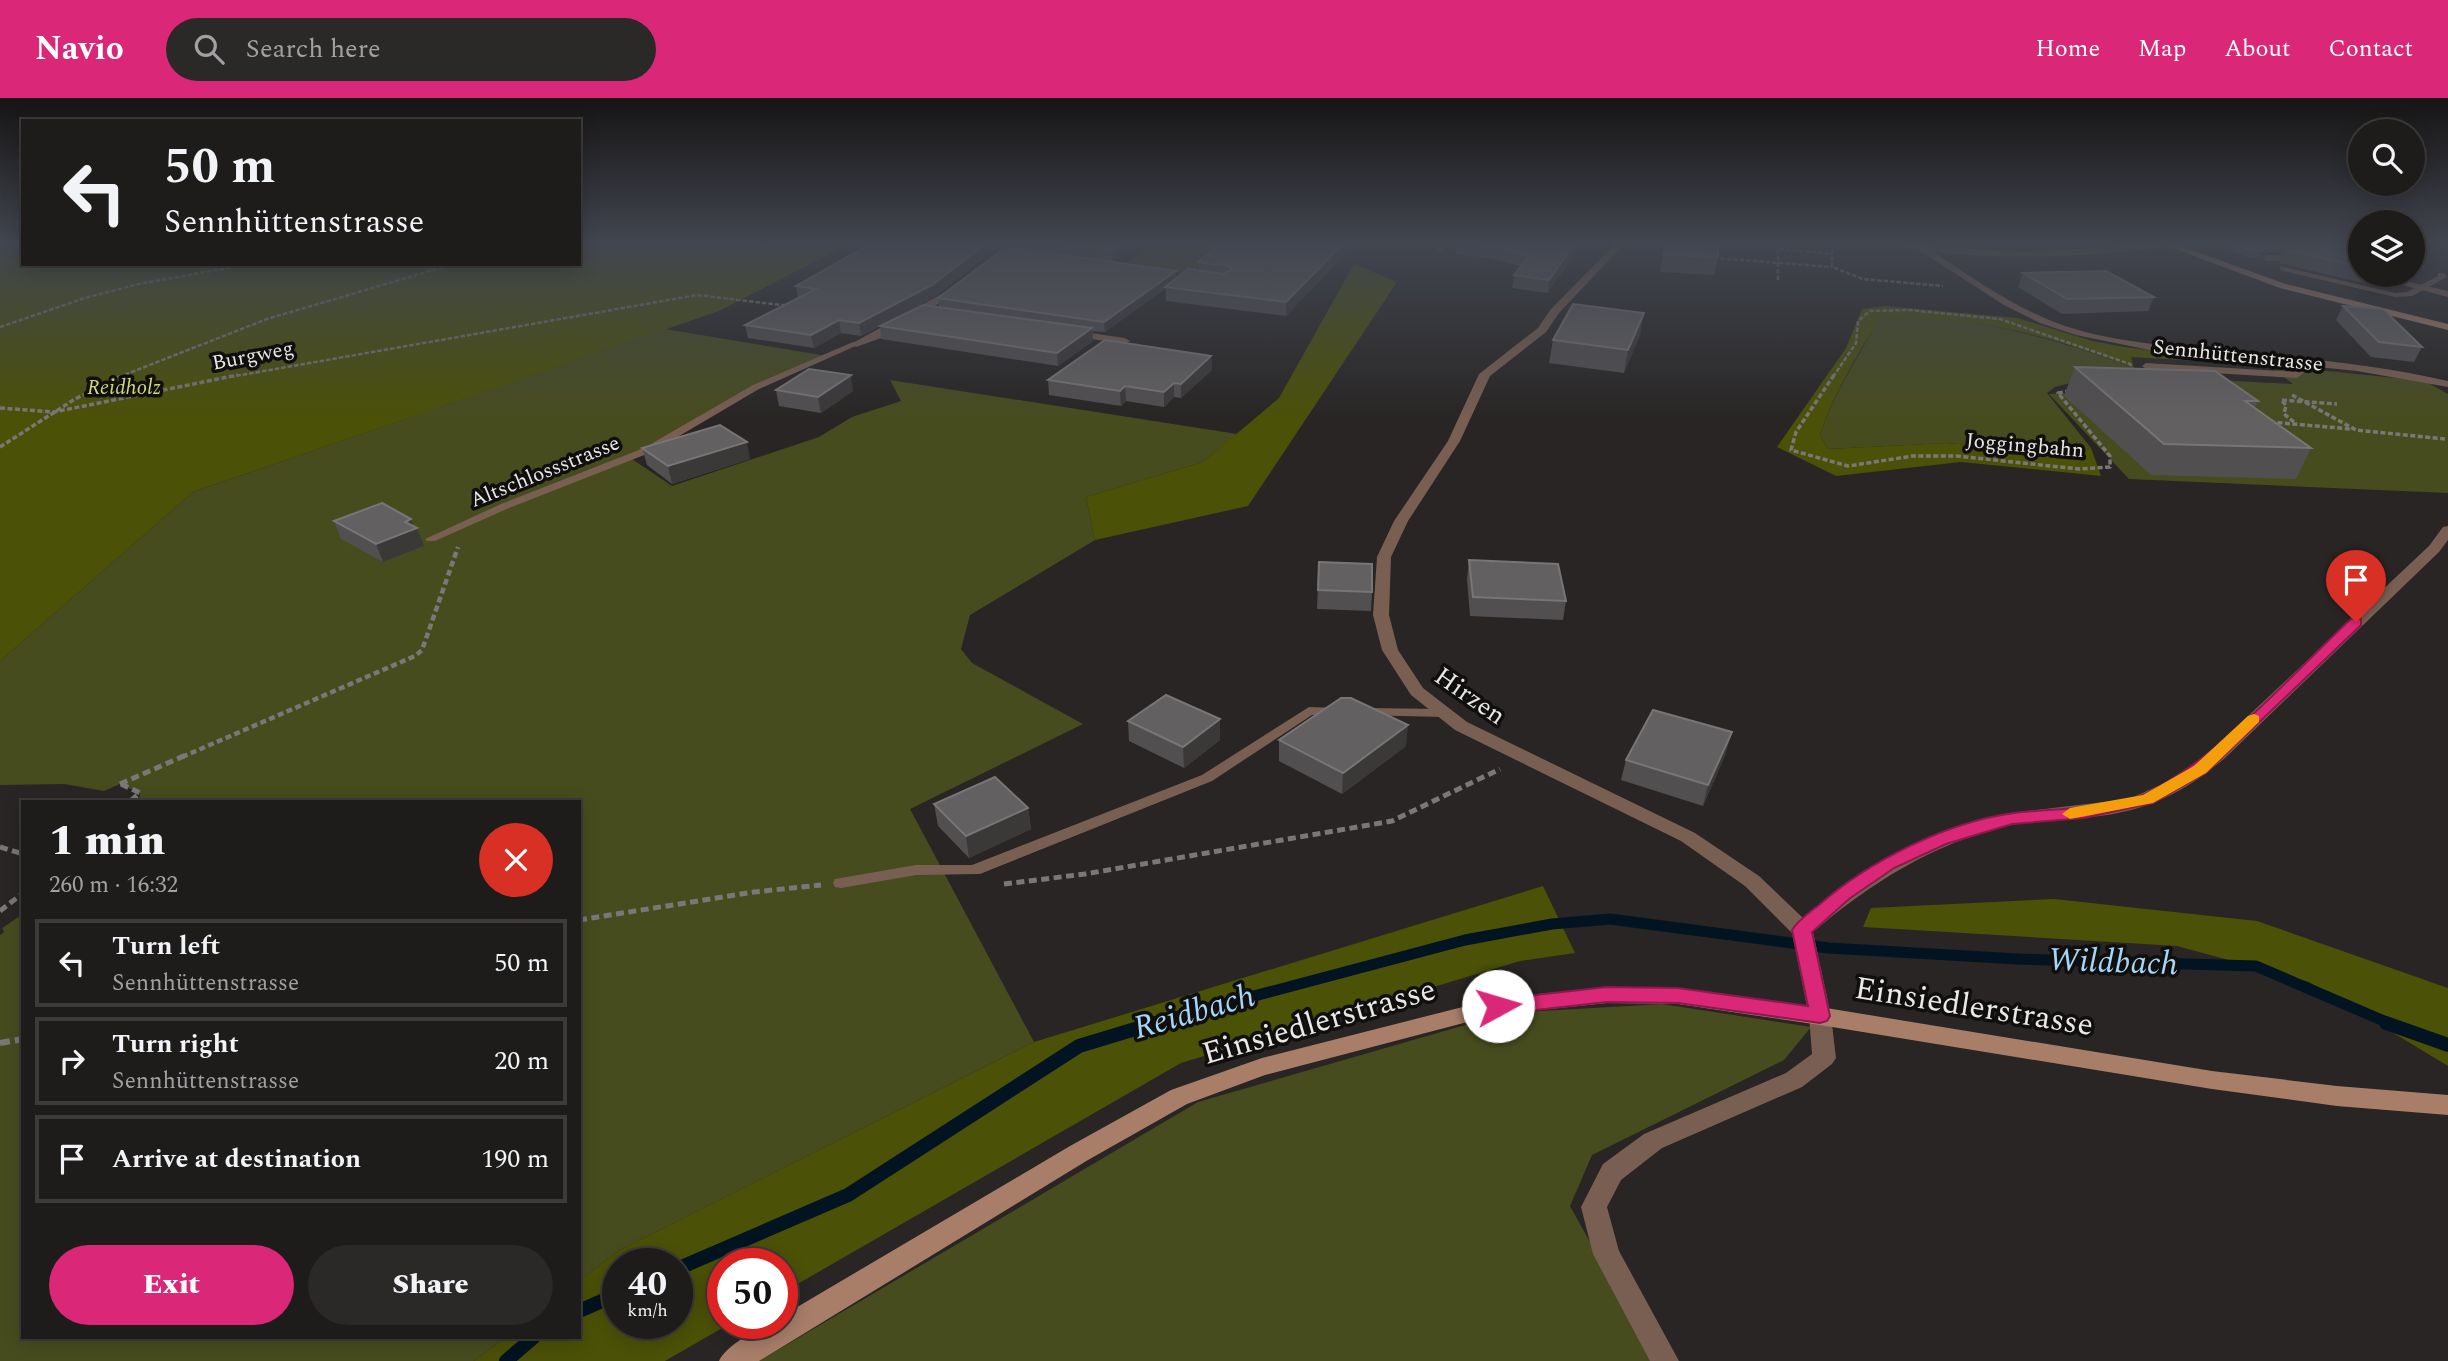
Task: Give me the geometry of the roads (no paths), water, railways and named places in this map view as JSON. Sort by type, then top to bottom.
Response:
[{"type":"main road","points":[[2347,302],[2448,327]]},
{"type":"main road","points":[[2370,302],[2448,321]]},
{"type":"main road","name":"Einsiedlerstrasse","points":[[733,1361],[1101,1140],[1179,1097],[1262,1067],[1498,1006],[1607,995],[1678,996],[1820,1016],[2212,1080],[2337,1096],[2448,1105]]},
{"type":"street","name":"Altschlossstrasse","points":[[856,344],[877,336],[934,302]]},
{"type":"street","name":"Hirzen","points":[[1564,302],[1542,330],[1485,374],[1454,441],[1401,521],[1384,557],[1381,615],[1390,650],[1417,691],[1461,726],[1688,837],[1752,881],[1802,930]]},
{"type":"street","name":"Sennhüttenstrasse","points":[[2006,302],[2029,315],[2102,339],[2371,368],[2448,384]]},
{"type":"street","points":[[919,311],[933,313]]},
{"type":"street","points":[[1056,331],[1125,341]]},
{"type":"street","points":[[1665,1361],[1606,1254],[1594,1207],[1612,1172],[1653,1141],[1794,1080],[1824,1058],[1820,1016],[1802,930],[1843,894],[1887,864],[1940,840],[2011,819],[2084,812],[2147,800],[2200,769],[2434,549],[2448,530]]},
{"type":"lane","name":"Altschlossstrasse","points":[[431,539],[505,506],[648,450],[756,387],[856,344]]},
{"type":"lane","points":[[2146,366],[2297,374],[2303,370],[2298,362]]},
{"type":"lane","points":[[841,883],[916,870],[974,870],[1207,778],[1309,711],[1445,713]]},
{"type":"waterway","name":"Wildbach","points":[[1149,1024],[1465,940],[1552,924],[1610,919],[1829,948],[2018,959],[2256,966],[2391,1024]]},
{"type":"waterway","name":"Reidbach","points":[[693,1262],[848,1195],[1079,1046],[1155,1023]]},
{"type":"waterway","name":"Wildbach","points":[[2386,1023],[2448,1045]]},
{"type":"waterway","name":"Reidbach","points":[[581,1310],[602,1301]]},
{"type":"waterway","name":"Reidbach","points":[[506,1361],[532,1339]]},
{"type":"park label","name":"Reidholz","points":[[124,388]]}]
